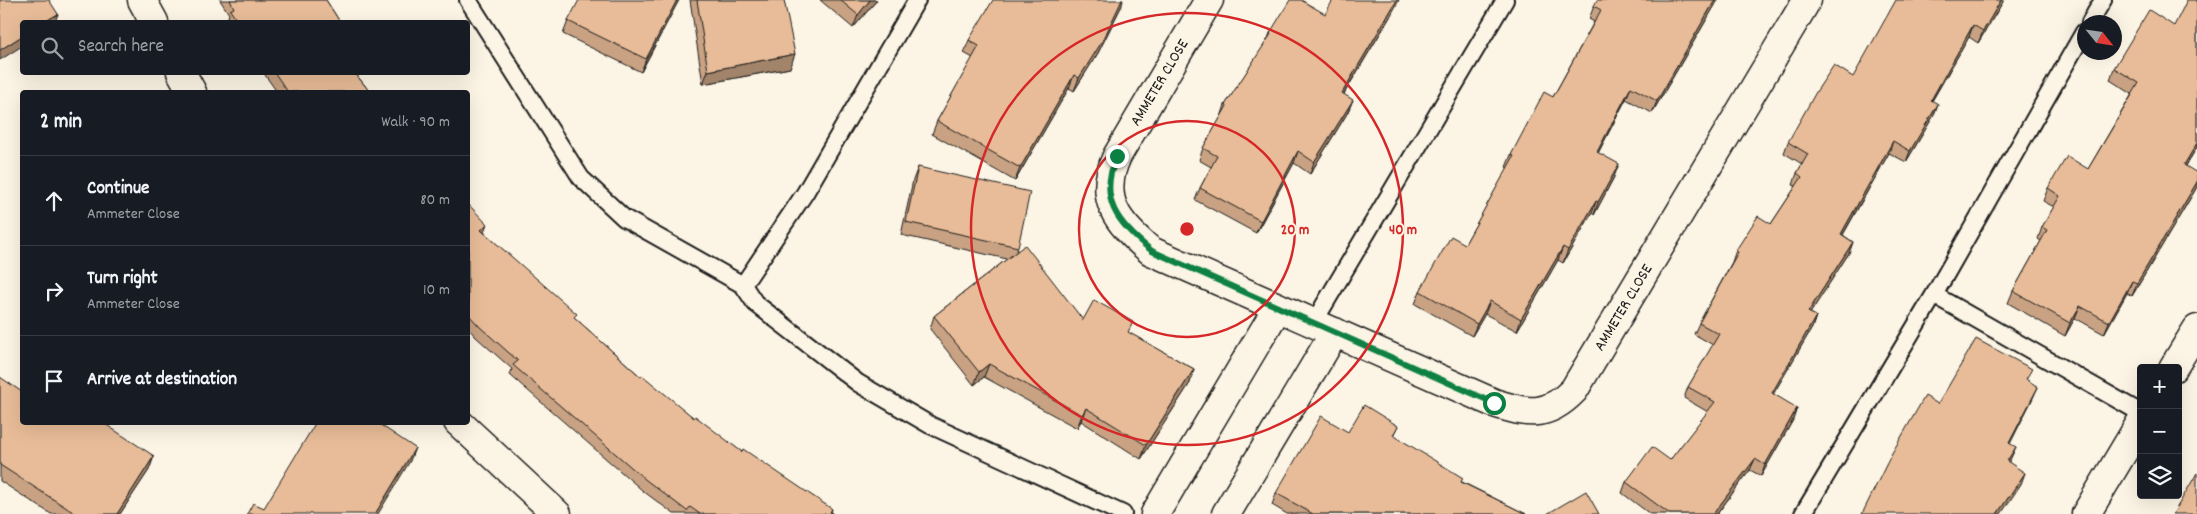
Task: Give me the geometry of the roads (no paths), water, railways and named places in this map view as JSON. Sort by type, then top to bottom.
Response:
[{"type":"street","points":[[142,0],[153,20]]},
{"type":"street","name":"AMMETER CLOSE","points":[[1209,0],[1117,156],[1109,173],[1109,192],[1112,207],[1123,224],[1152,251],[1494,403],[1531,412],[1544,410],[1562,403],[1574,390],[1807,0]]},
{"type":"street","points":[[183,75],[191,90]]},
{"type":"street","points":[[1155,514],[1278,308]]},
{"type":"street","points":[[1226,514],[1325,327]]},
{"type":"street","points":[[2175,364],[2197,329]]},
{"type":"street","points":[[461,425],[557,514]]},
{"type":"street","points":[[2086,514],[2137,429]]},
{"type":"lane","points":[[468,0],[581,178],[624,218],[743,285],[755,303],[858,383],[930,425],[1123,514]]},
{"type":"lane","points":[[743,285],[805,193],[917,0]]},
{"type":"lane","points":[[1325,327],[1505,0]]},
{"type":"lane","points":[[2094,15],[2103,0]]},
{"type":"lane","points":[[1802,514],[1934,295],[2077,44]]},
{"type":"lane","points":[[1934,295],[2137,410]]}]
